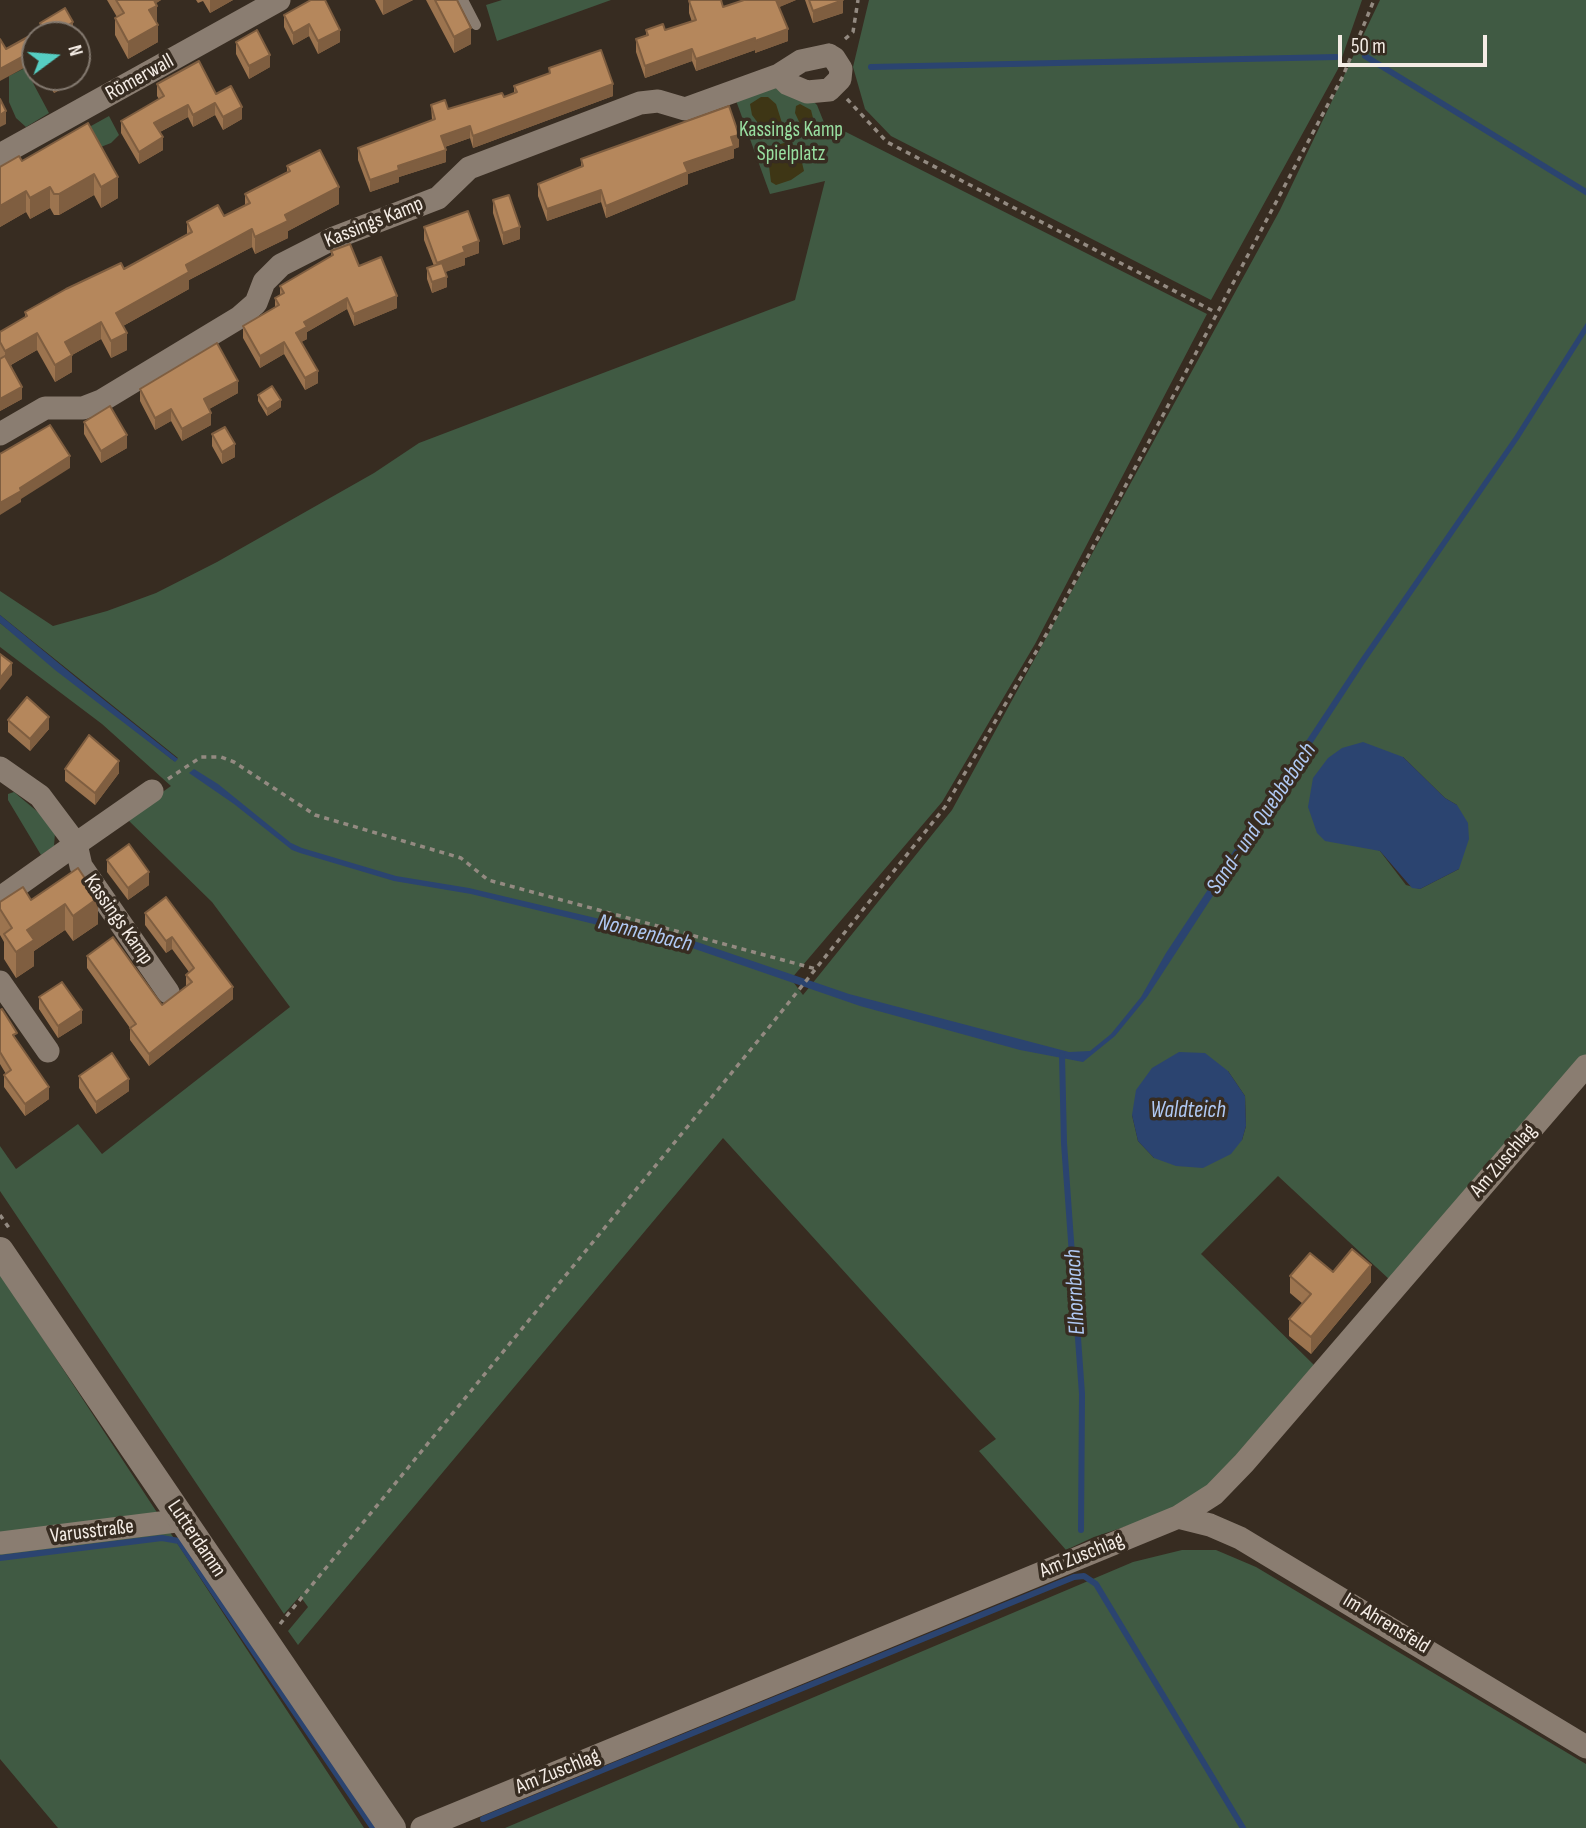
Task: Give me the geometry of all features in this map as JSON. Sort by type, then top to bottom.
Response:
[{"type":"street","name":"Römerwall","points":[[0,156],[279,0]]},
{"type":"street","name":"Kassings Kamp","points":[[0,434],[54,405],[83,408],[101,401],[240,317],[256,303],[264,282],[281,265],[334,238],[438,198],[468,168],[640,103],[658,101],[685,109],[779,75],[801,61],[829,55]]},
{"type":"street","points":[[779,75],[788,84],[807,92],[829,90],[840,79],[841,69],[829,55]]},
{"type":"street","name":"Kassings Kamp","points":[[0,768],[40,796],[76,844],[81,866],[168,992]]},
{"type":"street","points":[[0,898],[152,791]]},
{"type":"street","points":[[0,982],[48,1051]]},
{"type":"street","name":"Am Zuschlag","points":[[422,1828],[1178,1517],[1214,1493],[1244,1462],[1586,1066]]},
{"type":"street","name":"Lutterdamm","points":[[0,1251],[391,1828]]},
{"type":"street","name":"Im Ahrensfeld","points":[[1178,1517],[1210,1525],[1240,1538],[1586,1747]]},
{"type":"street","name":"Varusstraße","points":[[0,1543],[184,1520]]},
{"type":"lane","points":[[463,0],[476,25]]},
{"type":"path","points":[[829,55],[853,32],[858,0]]},
{"type":"path","points":[[265,1642],[816,969],[945,807],[1050,628],[1215,312],[1343,76],[1374,0]]},
{"type":"path","points":[[850,103],[887,142],[1215,312]]},
{"type":"path","points":[[152,791],[201,757],[221,757],[234,762],[315,815],[461,858],[488,880],[816,969]]},
{"type":"green space","points":[[502,0],[611,0],[497,41],[486,5]]},
{"type":"green space","points":[[869,0],[1362,0],[1338,69],[1211,300],[891,136],[865,109],[853,67]]},
{"type":"green space","name":"Kassings Kamp Spielplatz","points":[[1380,0],[1586,0],[1586,1056],[1390,1280],[1278,1176],[1201,1254],[1314,1365],[1220,1477],[1172,1511],[1094,1537],[1066,1550],[979,1451],[996,1439],[723,1138],[298,1645],[288,1631],[308,1607],[300,1596],[284,1614],[0,1191],[0,1146],[16,1169],[78,1124],[102,1154],[290,1007],[212,902],[126,818],[171,786],[102,724],[0,647],[0,623],[174,761],[178,758],[0,615],[0,591],[53,626],[107,611],[156,593],[217,562],[374,473],[419,443],[795,300],[825,181],[770,194],[734,95],[771,81],[811,99],[817,105],[825,125],[838,128],[1207,314],[1035,644],[942,802],[791,979],[803,995],[952,810],[1280,210]],"holes":[[[1403,757],[1445,798],[1457,805],[1459,869],[1420,889],[1406,885],[1380,851],[1371,847]],[[1228,1071],[1245,1096],[1246,1126],[1242,1140],[1154,1158],[1138,1141],[1132,1115]]]},
{"type":"green space","points":[[21,70],[21,91],[37,91],[49,113],[26,127],[16,118],[9,102],[9,76]]},
{"type":"green space","points":[[109,116],[119,135],[111,143],[93,150],[82,131]]},
{"type":"green space","points":[[14,792],[51,823],[55,833],[54,846],[41,855],[8,800],[8,794]]},
{"type":"green space","points":[[0,1273],[364,1828],[58,1828],[0,1759]]},
{"type":"green space","points":[[1182,1550],[1216,1550],[1256,1567],[1586,1764],[1586,1828],[505,1828],[1133,1562]]},
{"type":"sand","points":[[761,97],[768,97],[776,104],[782,123],[781,133],[767,138],[764,130],[767,124],[758,123],[752,115],[750,104]]},
{"type":"sand","points":[[800,104],[811,110],[816,130],[803,130],[795,113],[796,106]]},
{"type":"sand","points":[[784,143],[798,146],[804,171],[791,180],[776,185],[771,182],[768,158],[774,146]]},
{"type":"water","points":[[1586,323],[1586,333],[1519,439],[1364,664],[1147,997],[1115,1036],[1083,1062],[1020,1050],[860,1006],[692,948],[471,894],[394,881],[300,853],[292,850],[234,804],[189,773],[194,769],[218,784],[291,843],[302,848],[396,876],[469,888],[697,942],[849,994],[1069,1052],[1090,1051],[1111,1034],[1141,997],[1166,953],[1359,661],[1514,437]]},
{"type":"water","points":[[0,615],[178,759],[175,762],[55,670],[0,623]]},
{"type":"water","points":[[1363,742],[1403,757],[1445,798],[1457,805],[1468,823],[1469,839],[1459,869],[1420,889],[1412,888],[1380,851],[1325,841],[1317,833],[1308,807],[1313,778],[1328,758],[1342,748]]},
{"type":"water","name":"Waldteich","points":[[1179,1052],[1205,1053],[1228,1071],[1245,1096],[1246,1126],[1242,1140],[1231,1154],[1203,1168],[1176,1166],[1154,1158],[1138,1141],[1132,1115],[1136,1090],[1152,1068]]},
{"type":"building","points":[[116,0],[154,0],[157,6],[149,10],[158,25],[128,42],[115,18],[124,13]]},
{"type":"building","points":[[311,0],[325,0],[340,30],[318,41],[309,24],[293,33],[284,15]]},
{"type":"building","points":[[435,0],[457,0],[471,28],[454,37]]},
{"type":"building","points":[[721,0],[723,7],[744,0],[776,0],[788,29],[696,59],[692,49],[645,66],[636,39],[648,35],[646,30],[663,24],[665,30],[696,20],[689,1]]},
{"type":"building","points":[[809,0],[843,0],[813,11]]},
{"type":"building","points":[[65,8],[72,21],[43,21]]},
{"type":"building","points":[[257,30],[270,55],[249,66],[236,42]]},
{"type":"building","points":[[0,39],[6,49],[21,41],[21,58],[0,69]]},
{"type":"building","points":[[601,50],[613,84],[473,136],[470,126],[441,136],[446,150],[398,166],[399,170],[370,180],[358,148],[435,119],[431,105],[445,100],[448,109],[502,93],[504,97],[517,92],[514,86],[550,73],[549,68]]},
{"type":"building","points":[[199,61],[216,94],[231,86],[242,107],[223,117],[215,103],[193,115],[188,105],[154,123],[163,137],[139,152],[121,121],[164,96],[157,84]]},
{"type":"building","points":[[0,99],[6,111],[0,115]]},
{"type":"building","points":[[729,106],[739,135],[731,137],[734,146],[684,163],[688,172],[606,206],[601,190],[547,209],[538,184],[583,166],[581,159]]},
{"type":"building","points":[[88,123],[118,177],[101,187],[94,174],[59,194],[54,194],[50,187],[30,198],[26,191],[0,206],[0,167],[19,156],[22,161]]},
{"type":"building","points":[[320,150],[339,187],[285,215],[288,221],[255,237],[252,229],[186,265],[189,272],[116,313],[127,333],[111,341],[101,322],[65,342],[72,355],[55,365],[37,333],[5,351],[0,342],[0,332],[27,316],[25,312],[121,263],[124,269],[192,232],[187,222],[218,205],[224,216],[250,203],[245,194],[290,171],[287,166]]},
{"type":"building","points":[[509,195],[520,227],[503,233],[493,200]]},
{"type":"building","points":[[468,211],[479,241],[463,247],[465,252],[437,263],[424,227]]},
{"type":"building","points":[[350,244],[359,266],[381,257],[397,296],[354,314],[347,298],[304,322],[307,327],[296,333],[318,371],[305,378],[284,342],[260,356],[243,326],[279,305],[275,298],[284,293],[280,286],[333,255],[331,251]]},
{"type":"building","points":[[442,263],[447,277],[432,282],[427,268]]},
{"type":"building","points":[[217,343],[238,381],[204,399],[211,413],[182,429],[171,409],[155,418],[140,389]]},
{"type":"building","points":[[5,356],[22,387],[0,399],[0,359]]},
{"type":"building","points":[[272,386],[281,400],[267,409],[258,395]]},
{"type":"building","points":[[110,406],[127,435],[101,451],[84,422]]},
{"type":"building","points":[[50,425],[70,456],[0,503],[0,454]]},
{"type":"building","points":[[225,427],[235,444],[222,452],[212,434]]},
{"type":"building","points":[[0,654],[12,663],[0,678]]},
{"type":"building","points":[[27,697],[49,717],[30,739],[8,720]]},
{"type":"building","points":[[89,735],[119,761],[95,793],[65,769]]},
{"type":"building","points":[[129,844],[149,872],[128,888],[107,860]]},
{"type":"building","points":[[78,868],[98,898],[73,916],[65,904],[27,930],[34,940],[16,952],[4,934],[12,928],[0,909],[0,902],[23,887],[31,900]]},
{"type":"building","points":[[166,897],[233,987],[149,1054],[130,1028],[136,1024],[87,956],[113,937],[162,1005],[192,982],[186,975],[194,968],[172,937],[166,941],[145,913]]},
{"type":"building","points":[[62,982],[82,1010],[58,1026],[39,997]]},
{"type":"building","points":[[2,1009],[17,1033],[13,1035],[49,1087],[25,1104],[4,1075],[11,1070],[0,1052]]},
{"type":"building","points":[[112,1053],[129,1079],[96,1102],[79,1076]]},
{"type":"building","points":[[1352,1249],[1371,1265],[1311,1337],[1289,1319],[1311,1294],[1290,1276],[1310,1253],[1333,1272]]},
{"type":"waterway","points":[[1365,56],[1586,192]]},
{"type":"waterway","points":[[871,67],[1336,57]]},
{"type":"waterway","name":"Elhornbach","points":[[1062,1055],[1064,1143],[1082,1394],[1081,1530]]},
{"type":"waterway","points":[[0,1558],[162,1538],[179,1541],[373,1828]]},
{"type":"waterway","points":[[483,1819],[1074,1577],[1084,1576],[1096,1584],[1243,1828]]},
{"type":"water label","name":"Sand- und Quebbebach","points":[[1262,819]]},
{"type":"water label","name":"Nonnenbach","points":[[645,934]]}]
